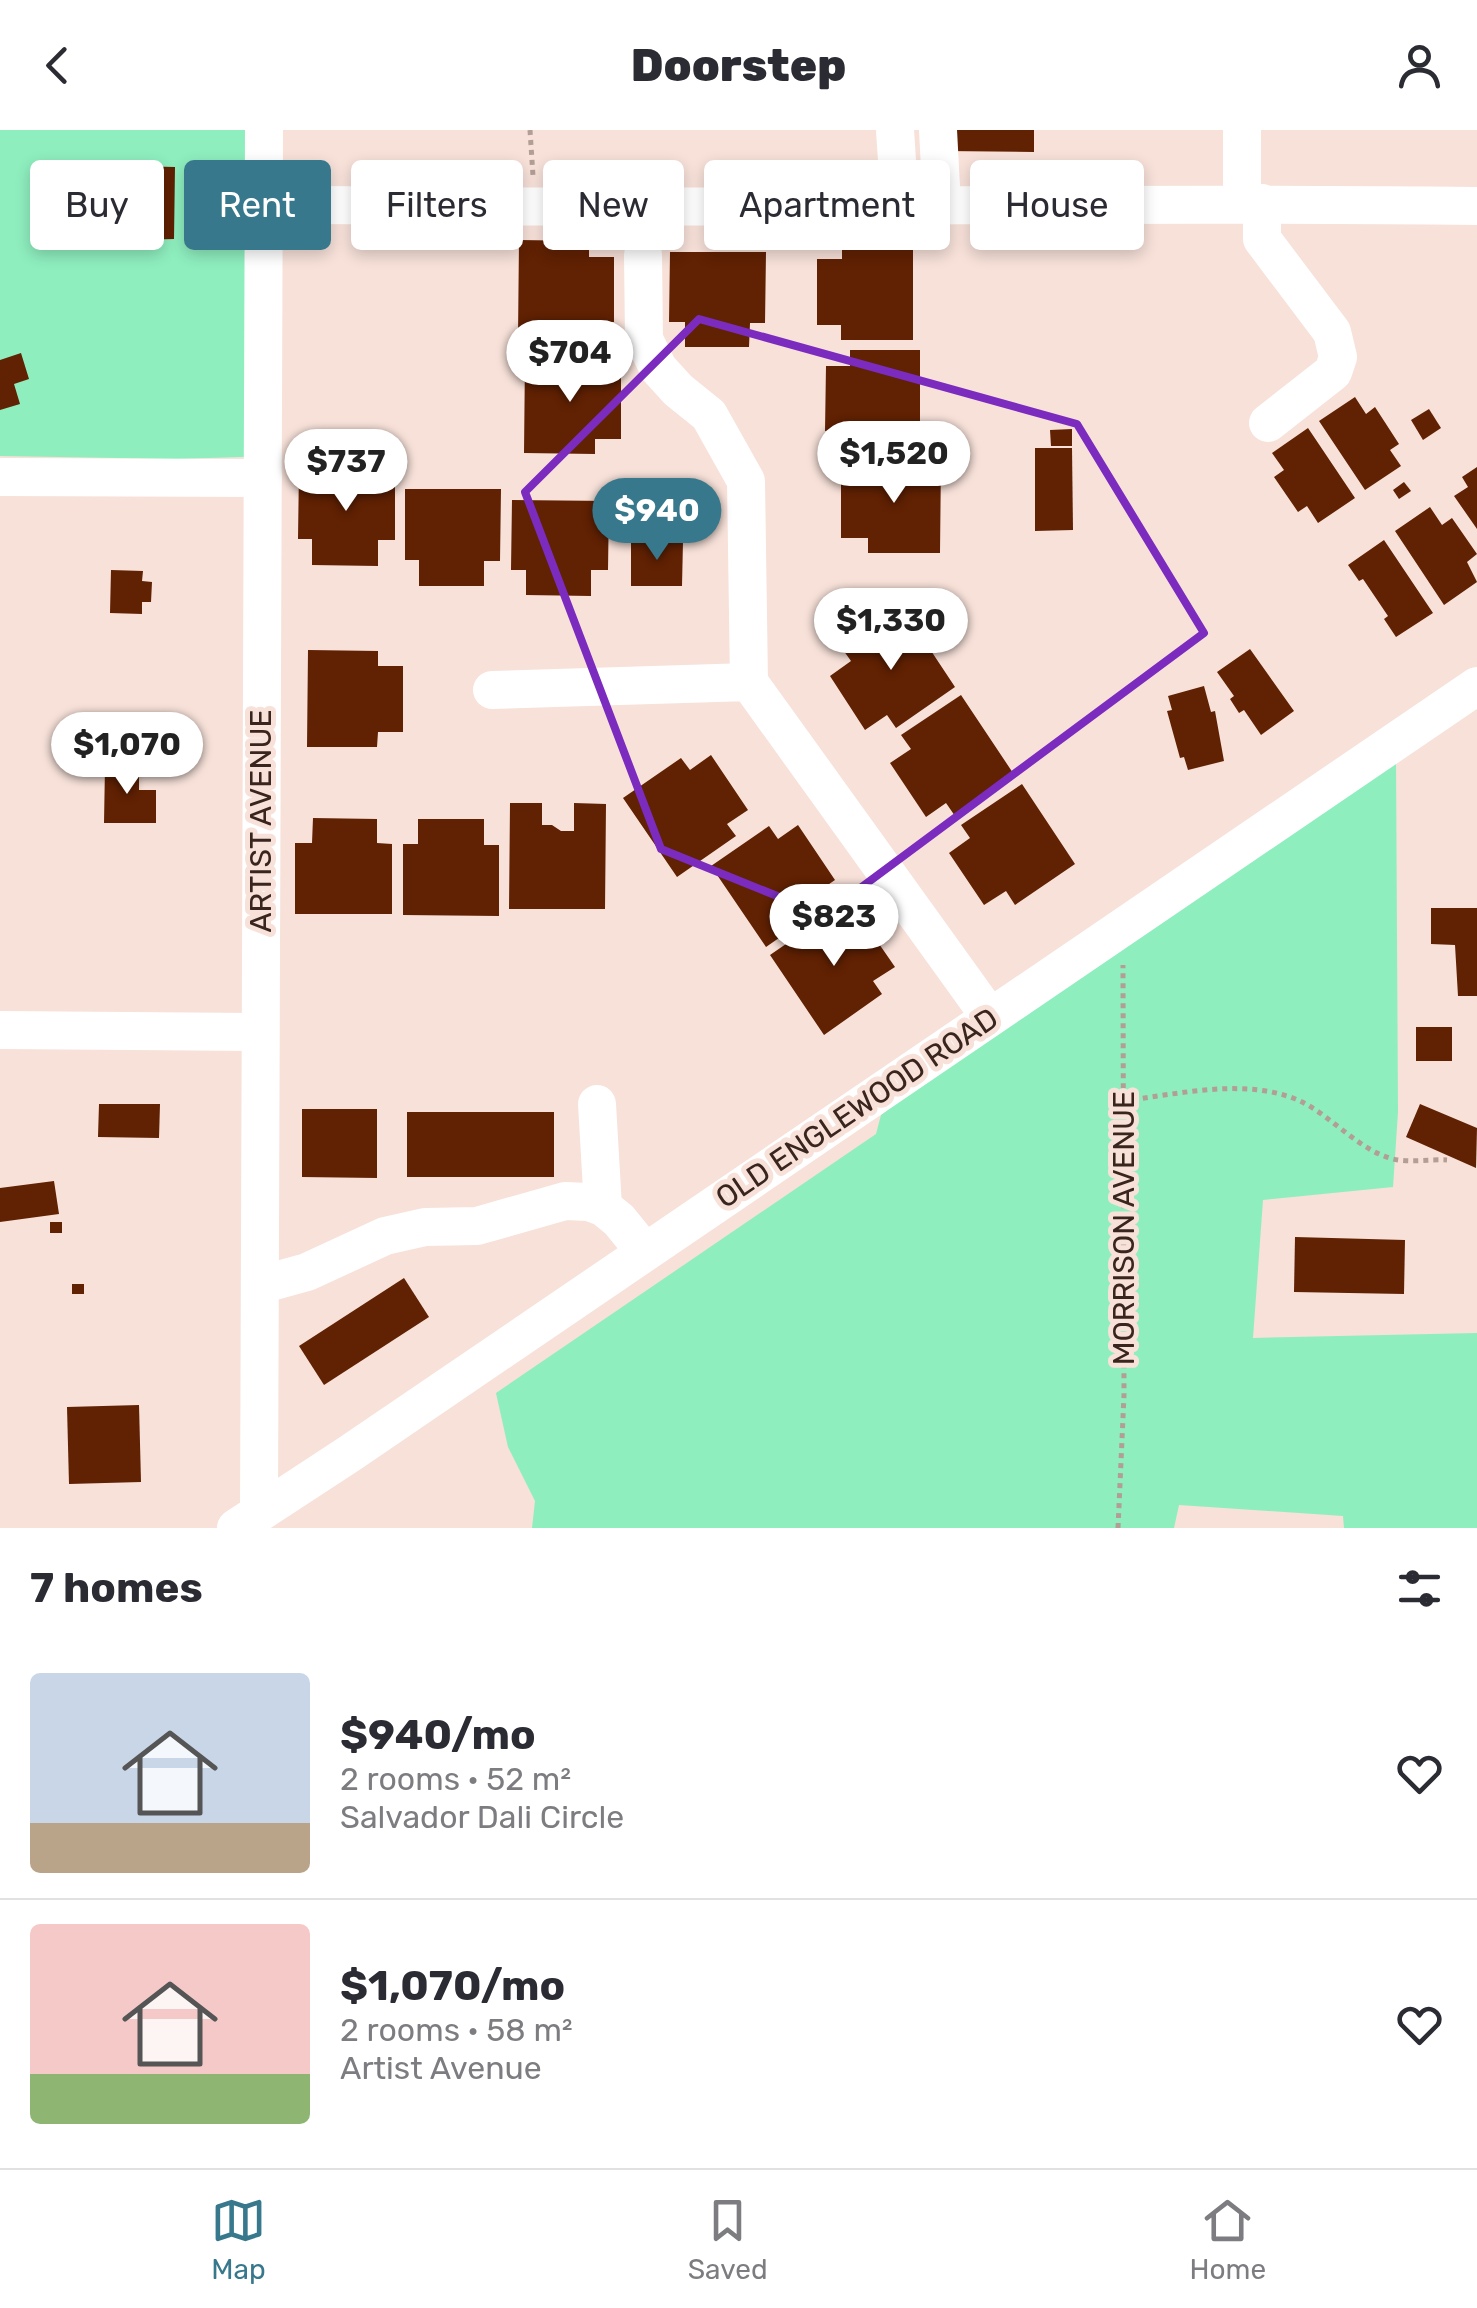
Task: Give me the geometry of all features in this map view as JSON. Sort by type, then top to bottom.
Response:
[{"type":"street","name":"ARTIST AVENUE","points":[[264,130],[264,160]]},
{"type":"street","points":[[894,130],[896,160]]},
{"type":"street","points":[[938,130],[940,160]]},
{"type":"street","points":[[1242,130],[1252,203],[1262,239],[1332,332],[1338,357],[1332,372],[1268,423]]},
{"type":"street","points":[[331,205],[704,208]]},
{"type":"street","points":[[950,206],[1477,206]]},
{"type":"street","name":"ARTIST AVENUE","points":[[247,1520],[260,1285],[263,250]]},
{"type":"street","points":[[644,255],[644,339],[658,368],[709,414],[746,481],[749,682],[990,1017]]},
{"type":"street","points":[[0,477],[264,478]]},
{"type":"street","points":[[492,690],[749,682]]},
{"type":"street","name":"OLD ENGLEWOOD ROAD","points":[[247,1520],[1477,686]]},
{"type":"street","points":[[0,1030],[260,1032]]},
{"type":"street","points":[[597,1104],[604,1207]]},
{"type":"street","points":[[260,1285],[307,1272],[385,1236],[425,1227],[477,1226],[565,1201],[604,1207],[645,1252]]},
{"type":"path","points":[[530,130],[530,160],[539,209]]},
{"type":"path","name":"MORRISON AVENUE","points":[[1118,1528],[1124,1395],[1122,927]]},
{"type":"path","points":[[1123,1101],[1220,1090],[1266,1090],[1302,1102],[1393,1159],[1447,1160]]},
{"type":"highlighted area","points":[[699,319],[1077,424],[1204,633],[824,915],[661,849],[525,492]]},
{"type":"green space","points":[[0,130],[266,130],[267,160],[184,160],[184,250],[270,250],[276,456],[0,456]]},
{"type":"green space","points":[[1396,760],[1398,1112],[1393,1187],[1263,1200],[1253,1338],[1477,1333],[1477,1528],[1344,1528],[1343,1516],[1179,1505],[1174,1528],[532,1528],[535,1501],[508,1447],[496,1393],[876,1134],[881,1115],[925,1080]]},
{"type":"building","points":[[944,130],[1034,130],[1034,152],[944,151]]},
{"type":"building","points":[[164,167],[175,167],[174,239],[164,239]]},
{"type":"building","points":[[523,240],[543,240],[543,250],[589,250],[589,257],[614,257],[614,322],[588,322],[588,337],[518,337],[519,250],[523,250]]},
{"type":"building","points":[[842,250],[913,250],[913,340],[841,340],[841,325],[817,325],[817,259],[842,259]]},
{"type":"building","points":[[670,252],[766,252],[765,323],[750,323],[749,347],[685,347],[685,322],[669,322]]},
{"type":"building","points":[[850,350],[920,350],[920,447],[849,447],[849,432],[825,431],[826,366],[850,366]]},
{"type":"building","points":[[21,353],[29,379],[14,384],[20,404],[0,410],[0,360]]},
{"type":"building","points":[[525,357],[595,357],[595,373],[621,373],[621,439],[595,439],[595,454],[524,453]]},
{"type":"building","points":[[1355,397],[1366,414],[1375,407],[1399,444],[1390,450],[1401,466],[1365,490],[1319,421]]},
{"type":"building","points":[[1429,409],[1441,428],[1423,440],[1411,420]]},
{"type":"building","points":[[1308,428],[1355,498],[1318,523],[1307,506],[1298,512],[1274,477],[1284,470],[1272,453]]},
{"type":"building","points":[[1072,429],[1072,446],[1051,446],[1050,430]]},
{"type":"building","points":[[1035,448],[1072,448],[1073,530],[1035,531]]},
{"type":"building","points":[[868,458],[941,459],[940,553],[868,553],[868,538],[841,538],[841,472],[868,473]]},
{"type":"building","points":[[1477,467],[1477,529],[1454,496],[1468,487],[1462,477]]},
{"type":"building","points":[[299,469],[395,470],[395,540],[378,540],[378,566],[312,565],[312,539],[298,539]]},
{"type":"building","points":[[1404,482],[1411,491],[1399,499],[1393,490]]},
{"type":"building","points":[[405,489],[501,489],[500,561],[484,561],[484,586],[419,586],[419,560],[405,560]]},
{"type":"building","points":[[512,500],[609,501],[608,570],[591,570],[591,596],[526,595],[526,570],[511,570]]},
{"type":"building","points":[[1430,507],[1442,525],[1452,518],[1477,554],[1467,562],[1477,582],[1444,605],[1395,531]]},
{"type":"building","points":[[639,512],[669,512],[669,528],[639,528]]},
{"type":"building","points":[[1384,540],[1433,613],[1396,637],[1384,619],[1388,616],[1363,579],[1359,581],[1348,565]]},
{"type":"building","points":[[631,541],[683,541],[682,586],[631,586]]},
{"type":"building","points":[[111,570],[143,571],[142,581],[152,582],[151,602],[142,602],[142,614],[110,613]]},
{"type":"building","points":[[902,607],[955,687],[896,728],[887,715],[865,730],[830,676],[851,661],[841,647]]},
{"type":"building","points":[[1250,649],[1294,711],[1261,735],[1244,710],[1239,713],[1230,699],[1234,696],[1217,672]]},
{"type":"building","points":[[308,650],[378,651],[378,666],[403,666],[403,732],[378,732],[377,747],[307,747]]},
{"type":"building","points":[[1204,686],[1211,712],[1215,711],[1224,761],[1188,770],[1184,757],[1180,758],[1167,711],[1172,710],[1168,696]]},
{"type":"building","points":[[961,695],[1015,776],[955,816],[946,803],[926,817],[890,763],[911,749],[901,735]]},
{"type":"building","points":[[711,755],[748,810],[727,824],[736,836],[677,877],[623,798],[681,758],[690,770]]},
{"type":"building","points":[[105,766],[139,766],[139,790],[156,790],[156,823],[104,823]]},
{"type":"building","points":[[1022,784],[1075,864],[1015,905],[1006,891],[984,905],[949,853],[970,838],[961,825]]},
{"type":"building","points":[[510,803],[542,803],[542,825],[552,825],[561,831],[574,831],[574,803],[606,804],[605,909],[509,909]]},
{"type":"building","points":[[313,818],[377,819],[377,843],[392,844],[392,914],[295,914],[295,843],[312,843]]},
{"type":"building","points":[[418,819],[484,819],[484,845],[499,845],[499,916],[403,915],[403,844],[418,844]]},
{"type":"building","points":[[798,825],[835,880],[816,893],[825,906],[766,947],[711,866],[769,826],[778,839]]},
{"type":"building","points":[[1431,908],[1477,908],[1477,996],[1458,996],[1455,945],[1431,944]]},
{"type":"building","points":[[857,912],[895,967],[873,981],[882,994],[824,1035],[770,955],[828,915],[836,927]]},
{"type":"building","points":[[1416,1027],[1452,1027],[1452,1061],[1416,1061]]},
{"type":"building","points":[[99,1104],[160,1104],[159,1138],[98,1137]]},
{"type":"building","points":[[1420,1104],[1477,1128],[1476,1168],[1406,1137]]},
{"type":"building","points":[[302,1109],[377,1109],[377,1178],[302,1177]]},
{"type":"building","points":[[407,1112],[554,1112],[554,1177],[407,1177]]},
{"type":"building","points":[[54,1181],[59,1214],[0,1222],[0,1188]]},
{"type":"building","points":[[50,1222],[62,1222],[62,1233],[50,1233]]},
{"type":"building","points":[[1295,1237],[1405,1240],[1404,1294],[1294,1292]]},
{"type":"building","points":[[404,1278],[429,1317],[324,1385],[299,1346]]},
{"type":"building","points":[[72,1284],[84,1284],[84,1294],[72,1294]]},
{"type":"building","points":[[139,1405],[141,1482],[69,1484],[67,1407]]}]
